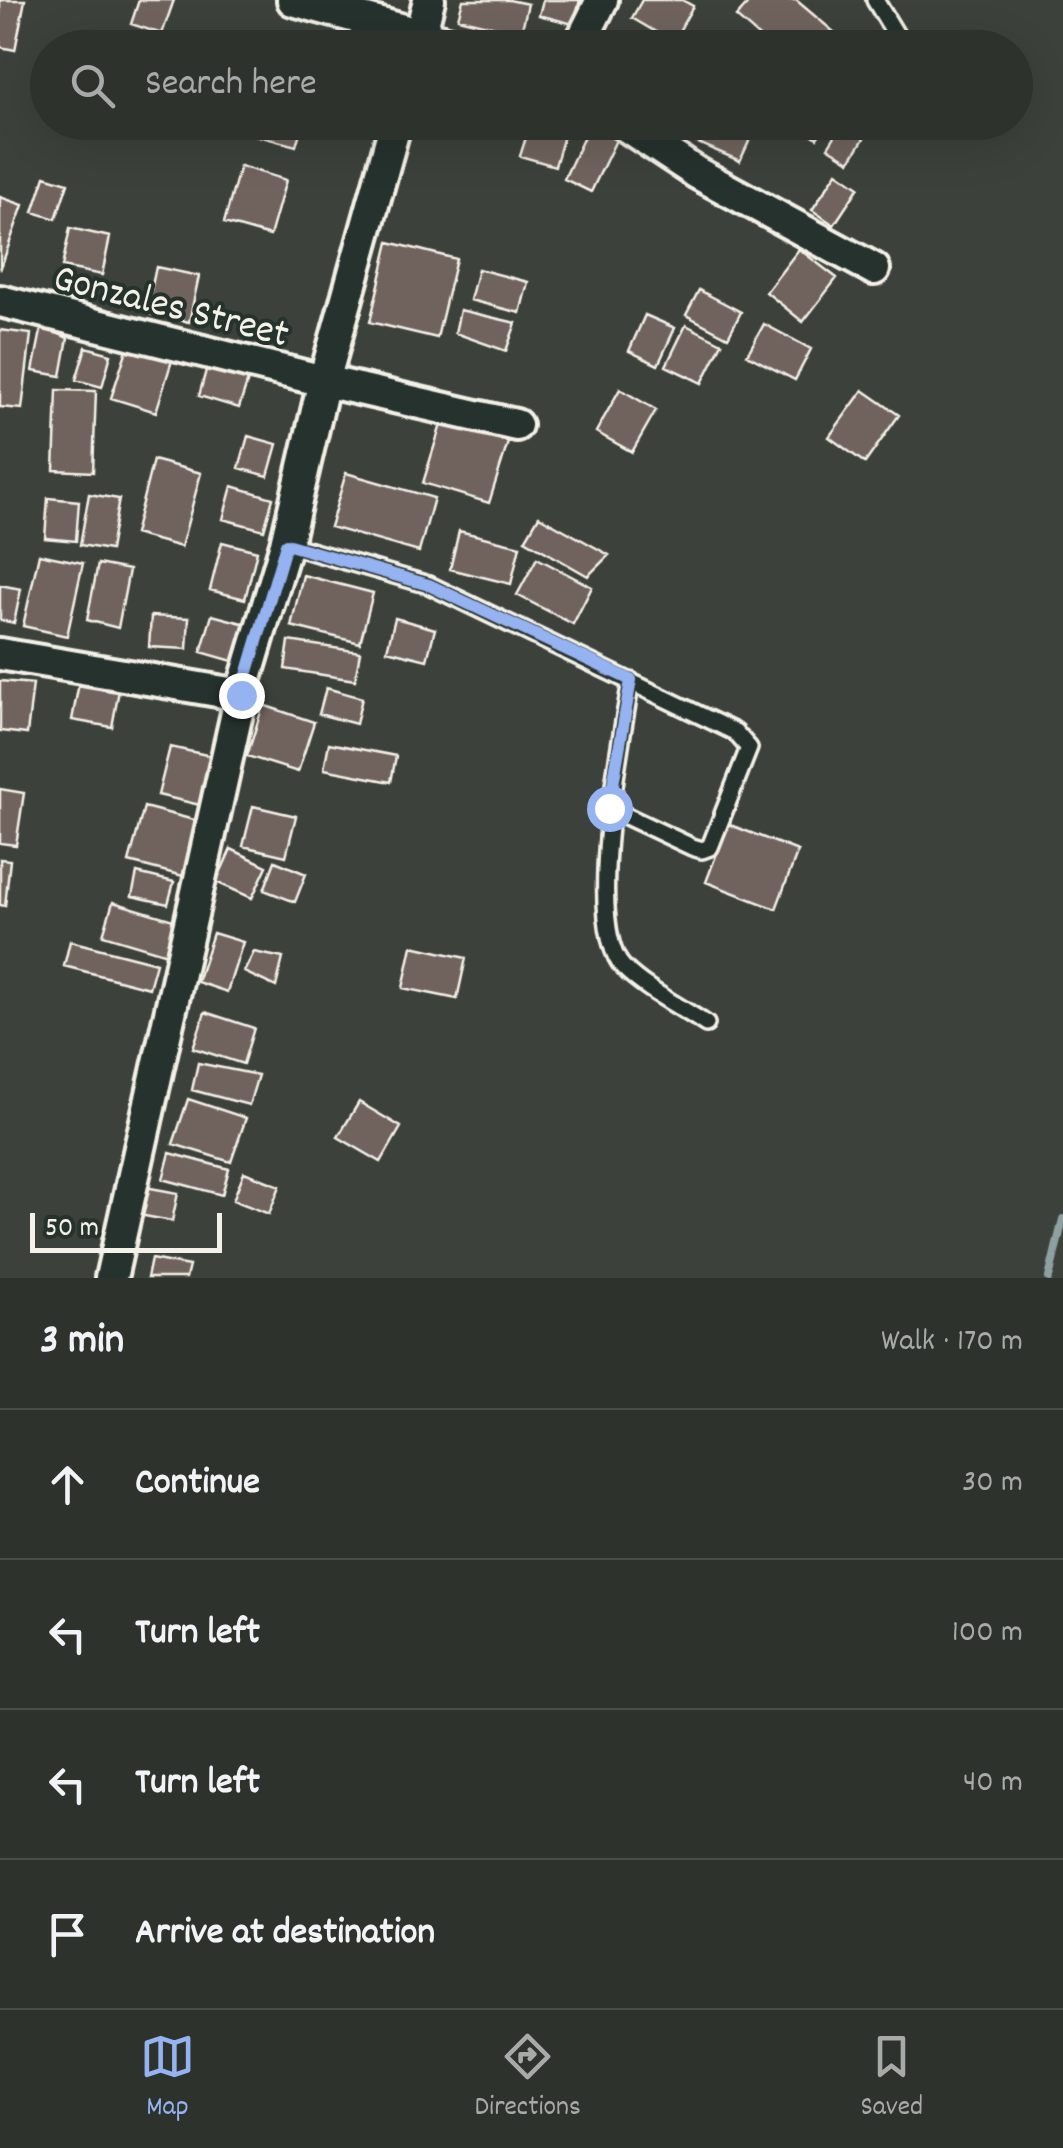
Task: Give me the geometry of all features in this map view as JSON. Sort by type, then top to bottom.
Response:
[{"type":"street","points":[[294,0],[385,30]]},
{"type":"street","points":[[422,30],[429,0]]},
{"type":"street","points":[[587,30],[602,0]]},
{"type":"street","points":[[111,1278],[241,695],[286,544],[324,382],[391,140]]},
{"type":"street","points":[[647,140],[697,173],[874,269]]},
{"type":"street","name":"Gonzales Street","points":[[0,301],[324,382],[516,425]]},
{"type":"street","points":[[0,654],[241,695]]},
{"type":"lane","points":[[875,0],[893,30]]},
{"type":"lane","points":[[286,544],[429,585],[735,732],[749,748],[710,847],[692,847],[609,808]]},
{"type":"lane","points":[[631,680],[609,808],[606,885],[612,939],[621,966],[706,1024]]},
{"type":"building","points":[[0,0],[25,0],[15,50],[0,47]]},
{"type":"building","points":[[139,0],[174,0],[163,30],[131,24]]},
{"type":"building","points":[[463,0],[528,4],[522,30],[458,18]]},
{"type":"building","points":[[543,0],[580,0],[573,24],[539,15]]},
{"type":"building","points":[[642,0],[682,0],[693,6],[680,30],[652,30],[632,18]]},
{"type":"building","points":[[751,0],[796,0],[832,30],[751,30],[736,17]]},
{"type":"building","points":[[274,140],[298,140],[296,146]]},
{"type":"building","points":[[525,140],[563,140],[555,166],[520,156]]},
{"type":"building","points":[[582,140],[616,140],[591,192],[564,179]]},
{"type":"building","points":[[697,140],[750,140],[740,161]]},
{"type":"building","points":[[832,140],[863,140],[850,161],[828,147]]},
{"type":"building","points":[[240,166],[286,180],[270,236],[224,223]]},
{"type":"building","points":[[837,172],[859,187],[834,225],[812,210]]},
{"type":"building","points":[[45,176],[68,183],[56,219],[33,212]]},
{"type":"building","points":[[0,197],[23,205],[0,270]]},
{"type":"building","points":[[70,228],[110,237],[102,275],[62,267]]},
{"type":"building","points":[[389,242],[456,259],[437,338],[370,322]]},
{"type":"building","points":[[799,249],[837,278],[803,322],[766,292]]},
{"type":"building","points":[[156,267],[199,276],[189,322],[146,313]]},
{"type":"building","points":[[478,269],[528,282],[520,313],[470,300]]},
{"type":"building","points":[[699,290],[741,312],[728,337],[686,315]]},
{"type":"building","points":[[460,310],[516,323],[506,351],[455,333]]},
{"type":"building","points":[[645,315],[675,328],[658,365],[629,351]]},
{"type":"building","points":[[764,324],[811,349],[795,380],[747,355]]},
{"type":"building","points":[[686,325],[722,343],[702,383],[666,366]]},
{"type":"building","points":[[42,326],[68,338],[61,376],[33,371]]},
{"type":"building","points":[[0,330],[31,334],[22,409],[0,407]]},
{"type":"building","points":[[129,343],[173,357],[156,412],[111,398]]},
{"type":"building","points":[[86,347],[111,354],[102,387],[76,380]]},
{"type":"building","points":[[208,363],[250,374],[239,408],[199,396]]},
{"type":"building","points":[[620,389],[656,410],[632,452],[596,432]]},
{"type":"building","points":[[57,390],[96,391],[93,472],[54,470]]},
{"type":"building","points":[[863,390],[899,415],[865,463],[829,437]]},
{"type":"building","points":[[443,418],[509,439],[489,503],[423,483]]},
{"type":"building","points":[[248,436],[277,444],[268,476],[239,468]]},
{"type":"building","points":[[153,460],[201,473],[181,547],[134,534]]},
{"type":"building","points":[[346,473],[434,498],[419,552],[330,527]]},
{"type":"building","points":[[232,486],[273,498],[264,530],[223,519]]},
{"type":"building","points":[[89,494],[119,499],[110,550],[80,545]]},
{"type":"building","points":[[48,498],[79,501],[76,541],[45,538]]},
{"type":"building","points":[[539,516],[609,555],[588,576],[525,540]]},
{"type":"building","points":[[459,531],[520,546],[511,584],[450,569]]},
{"type":"building","points":[[222,542],[257,551],[245,599],[210,590]]},
{"type":"building","points":[[39,554],[83,563],[67,636],[23,626]]},
{"type":"building","points":[[537,558],[592,587],[573,624],[517,595]]},
{"type":"building","points":[[98,564],[129,570],[118,628],[87,620]]},
{"type":"building","points":[[303,575],[373,593],[360,643],[291,626]]},
{"type":"building","points":[[0,585],[21,589],[14,623],[0,620]]},
{"type":"building","points":[[212,615],[246,624],[236,662],[201,652]]},
{"type":"building","points":[[151,616],[189,618],[187,649],[149,647]]},
{"type":"building","points":[[395,618],[435,629],[427,660],[387,650]]},
{"type":"building","points":[[289,641],[360,652],[355,680],[285,669]]},
{"type":"building","points":[[0,681],[33,684],[27,734],[0,731]]},
{"type":"building","points":[[79,683],[119,690],[112,727],[72,720]]},
{"type":"building","points":[[326,688],[362,698],[356,724],[319,714]]},
{"type":"building","points":[[263,705],[314,722],[298,772],[247,756]]},
{"type":"building","points":[[329,743],[396,756],[391,782],[324,769]]},
{"type":"building","points":[[170,747],[216,757],[204,806],[158,795]]},
{"type":"building","points":[[0,789],[24,793],[16,845],[0,843]]},
{"type":"building","points":[[253,806],[296,816],[286,856],[243,846]]},
{"type":"building","points":[[144,807],[198,821],[183,876],[129,862]]},
{"type":"building","points":[[728,824],[798,851],[776,909],[706,882]]},
{"type":"building","points":[[231,849],[267,866],[252,898],[216,882]]},
{"type":"building","points":[[0,859],[10,860],[5,906],[0,905]]},
{"type":"building","points":[[275,861],[306,874],[295,902],[264,890]]},
{"type":"building","points":[[137,873],[174,882],[168,904],[132,896]]},
{"type":"building","points":[[113,902],[180,922],[170,955],[103,935]]},
{"type":"building","points":[[213,933],[243,942],[227,992],[197,982]]},
{"type":"building","points":[[70,941],[156,963],[149,988],[64,966]]},
{"type":"building","points":[[412,946],[466,958],[457,999],[403,988]]},
{"type":"building","points":[[254,952],[283,958],[276,987],[244,972]]},
{"type":"building","points":[[205,1012],[254,1028],[243,1064],[193,1048]]},
{"type":"building","points":[[198,1063],[258,1075],[249,1105],[192,1090]]},
{"type":"building","points":[[188,1099],[246,1118],[231,1162],[173,1144]]},
{"type":"building","points":[[359,1102],[401,1127],[381,1162],[338,1137]]},
{"type":"building","points":[[170,1153],[229,1169],[222,1195],[163,1179]]},
{"type":"building","points":[[244,1172],[280,1186],[269,1214],[233,1200]]},
{"type":"building","points":[[145,1187],[178,1193],[172,1221],[139,1215]]},
{"type":"building","points":[[151,1259],[189,1266],[186,1278],[147,1278]]},
{"type":"waterway","points":[[1049,1278],[1063,1219]]},
{"type":"route","points":[[241,695],[286,544],[429,585],[631,680],[609,808]]}]
